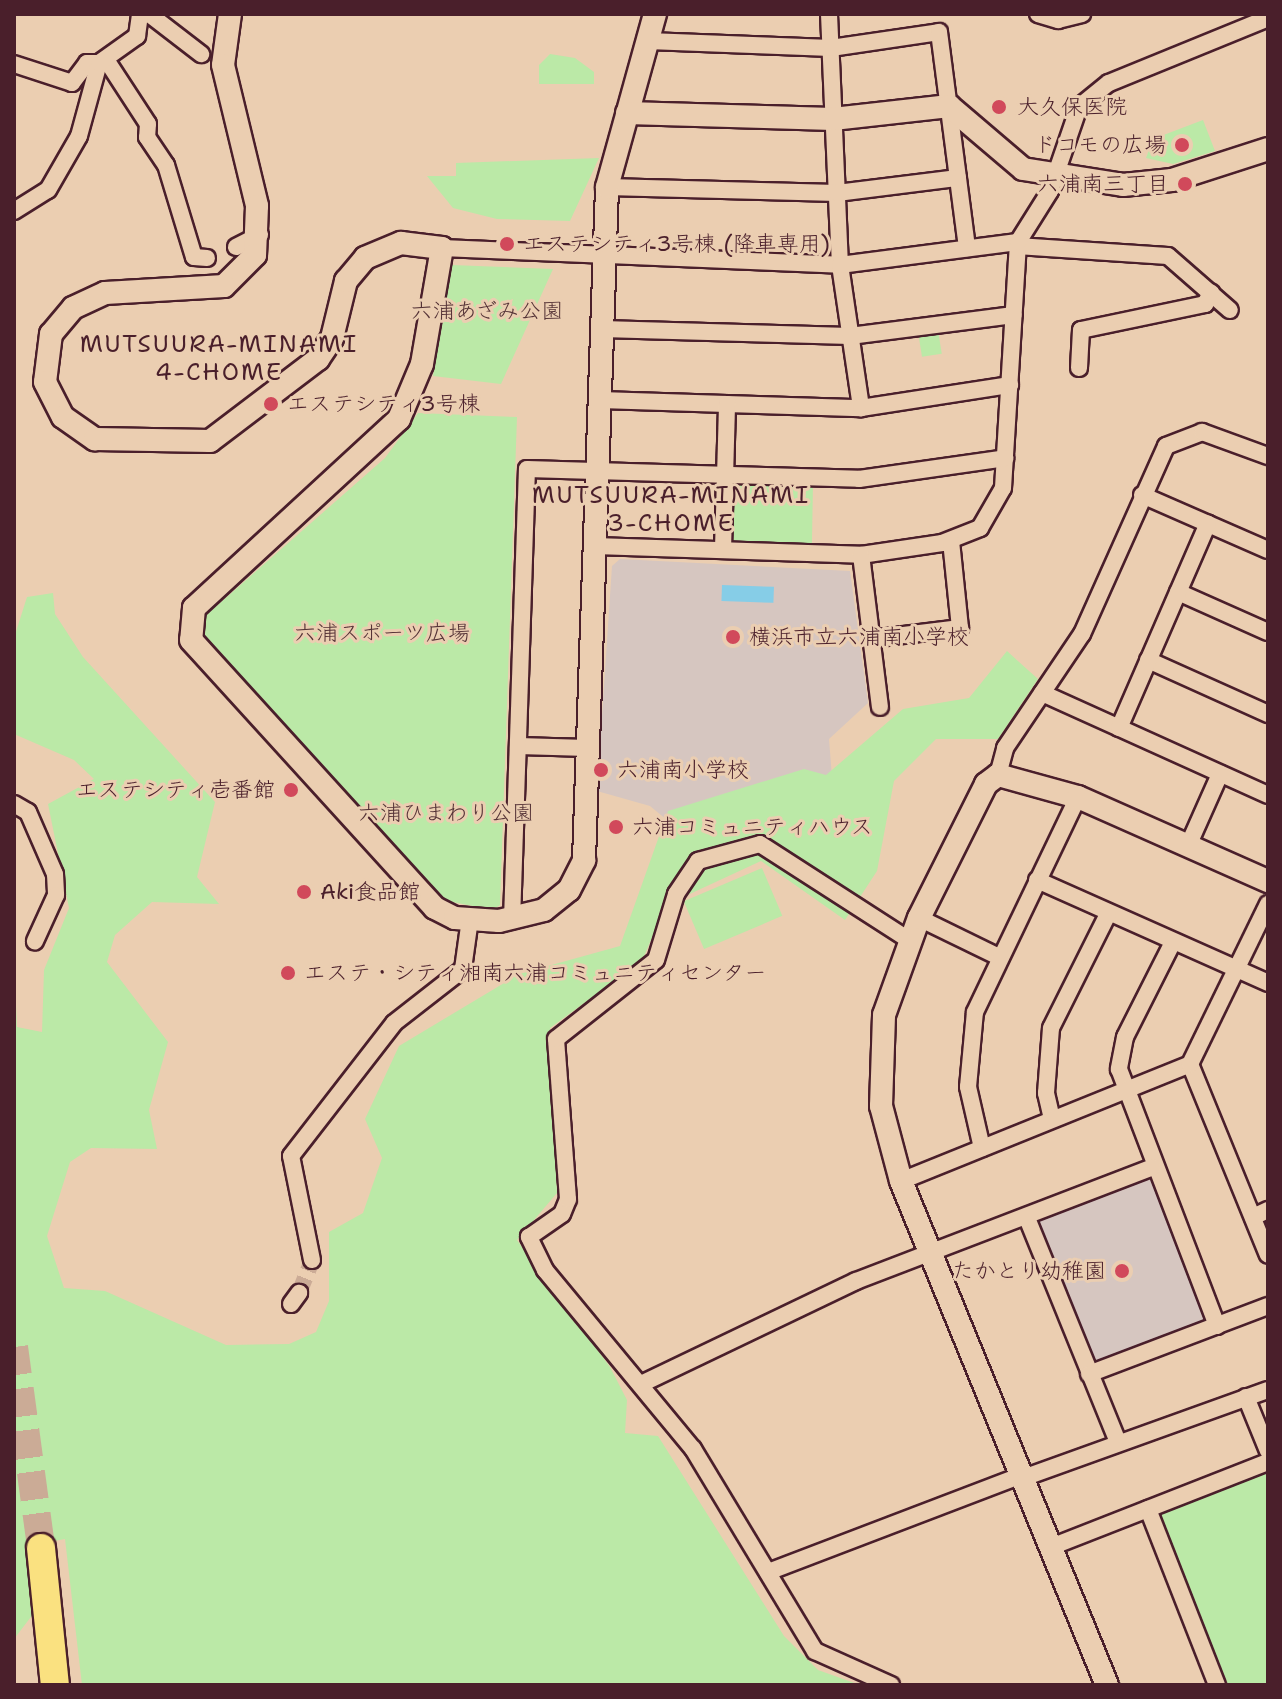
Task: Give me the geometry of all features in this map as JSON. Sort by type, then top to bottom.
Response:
[{"type":"highway","points":[[41,1548],[55,1685]]},
{"type":"street","points":[[14,64],[72,83],[87,63],[103,62],[137,36],[140,14]]},
{"type":"street","points":[[149,14],[201,54]]},
{"type":"street","points":[[230,14],[223,65],[260,235],[244,271],[224,286],[105,293],[73,308],[44,356],[45,382],[63,417],[108,442],[210,441],[318,359],[332,338],[346,281],[365,258],[401,243],[604,257],[840,265],[1018,244],[1168,256],[1230,310]]},
{"type":"street","points":[[442,248],[422,364],[399,419],[194,608],[191,637],[435,908],[470,919],[512,920],[544,910],[578,876],[588,748],[607,187],[655,14]]},
{"type":"street","points":[[829,14],[840,265],[861,408]]},
{"type":"street","points":[[1038,14],[1058,20],[1082,14]]},
{"type":"street","points":[[595,546],[861,555],[951,541],[994,513],[1006,458],[1018,244],[1054,179],[1087,97],[1249,20],[1268,18]]},
{"type":"street","points":[[648,41],[831,48],[939,32],[967,248]]},
{"type":"street","points":[[14,211],[48,190],[79,136],[103,62]]},
{"type":"street","points":[[103,62],[148,124],[147,137],[166,165],[194,257],[207,258]]},
{"type":"street","points":[[627,113],[833,119],[949,106],[977,123],[1015,165],[1054,179],[1148,184],[1268,149]]},
{"type":"street","points":[[607,187],[837,193],[958,178]]},
{"type":"street","points":[[236,247],[260,235]]},
{"type":"street","points":[[1079,368],[1081,330],[1205,304],[1211,293]]},
{"type":"street","points":[[602,329],[850,336],[1014,315]]},
{"type":"street","points":[[600,400],[861,408],[1010,385]]},
{"type":"street","points":[[723,549],[727,404]]},
{"type":"street","points":[[1107,1685],[901,1181],[879,1078],[884,1015],[919,918],[986,784],[998,775],[1005,748],[1082,634],[1166,446],[1190,433],[1219,435],[1268,456]]},
{"type":"street","points":[[512,920],[527,469],[859,479],[1006,458]]},
{"type":"street","points":[[1142,495],[1268,550]]},
{"type":"street","points":[[1119,728],[1208,523]]},
{"type":"street","points":[[871,639],[960,628],[951,541]]},
{"type":"street","points":[[861,555],[880,707]]},
{"type":"street","points":[[1178,592],[1268,632]]},
{"type":"street","points":[[1148,660],[1268,714]]},
{"type":"street","points":[[1042,693],[1268,795]]},
{"type":"street","points":[[518,746],[588,748]]},
{"type":"street","points":[[1188,846],[1220,774]]},
{"type":"street","points":[[998,775],[1078,797],[1268,881]]},
{"type":"street","points":[[982,1148],[968,1087],[970,1039],[997,956],[1078,797]]},
{"type":"street","points":[[14,804],[28,812],[55,874],[56,895],[35,941]]},
{"type":"street","points":[[891,1685],[888,1677],[815,1651],[693,1449],[545,1270],[529,1237],[562,1214],[568,1199],[556,1039],[589,1008],[644,974],[686,872],[729,852],[760,844],[909,940]]},
{"type":"street","points":[[1037,880],[1268,983]]},
{"type":"street","points":[[901,1181],[1190,1064],[1239,970],[1268,904]]},
{"type":"street","points":[[1052,1119],[1046,1093],[1051,1028],[1108,914]]},
{"type":"street","points":[[919,918],[997,956]]},
{"type":"street","points":[[312,1260],[291,1156],[394,1023],[463,969],[470,919]]},
{"type":"street","points":[[1173,942],[1125,1037],[1122,1092],[1217,1326]]},
{"type":"street","points":[[1190,1064],[1260,1214],[1268,1255]]},
{"type":"street","points":[[641,1384],[931,1253],[1153,1167]]},
{"type":"street","points":[[1027,1218],[1118,1442]]},
{"type":"street","points":[[1089,1374],[1268,1306]]},
{"type":"street","points":[[768,1572],[1118,1442],[1268,1390]]},
{"type":"street","points":[[1246,1397],[1268,1451]]},
{"type":"street","points":[[1051,1547],[1268,1462]]},
{"type":"street","points":[[1148,1509],[1217,1685]]},
{"type":"shaded area","name":"横浜市立六浦南小学校","points":[[620,559],[850,571],[868,703],[829,739],[832,777],[678,829],[650,806],[597,791],[612,566]]},
{"type":"shaded area","name":"たかとり幼稚園","points":[[1151,1172],[1214,1321],[1094,1372],[1030,1223]]},
{"type":"green space","points":[[550,54],[575,58],[594,72],[594,84],[539,84],[539,65]]},
{"type":"green space","name":"ドコモの広場","points":[[1203,120],[1215,151],[1173,164],[1146,158],[1153,139]]},
{"type":"green space","points":[[599,158],[570,221],[497,219],[453,208],[427,176],[456,176],[456,163]]},
{"type":"green space","name":"六浦あざみ公園","points":[[452,265],[553,269],[501,384],[433,376]]},
{"type":"green space","points":[[938,330],[942,354],[922,357],[918,333]]},
{"type":"green space","name":"六浦スポーツ広場","points":[[418,413],[517,417],[500,905],[493,910],[442,900],[203,637],[204,617],[385,458]]},
{"type":"green space","points":[[726,482],[813,484],[812,546],[725,544]]},
{"type":"green space","points":[[53,593],[55,614],[83,657],[215,802],[197,877],[219,904],[152,902],[115,935],[107,962],[168,1042],[149,1110],[157,1149],[91,1148],[70,1162],[47,1236],[64,1288],[105,1291],[226,1345],[289,1344],[316,1332],[329,1301],[329,1232],[363,1213],[382,1158],[365,1119],[399,1046],[519,974],[620,946],[668,811],[804,769],[826,775],[903,709],[969,698],[1007,651],[1038,679],[998,739],[936,739],[894,781],[877,871],[845,920],[761,861],[666,905],[642,961],[550,1028],[557,1193],[517,1240],[610,1367],[627,1400],[625,1433],[658,1436],[784,1636],[818,1670],[860,1685],[82,1685],[65,1539],[39,1544],[37,1609],[14,1639],[14,959],[17,1027],[42,1032],[44,970],[69,908],[48,804],[94,779],[74,760],[14,734],[14,638],[27,597]]},
{"type":"green space","points":[[762,868],[782,916],[704,949],[684,901]]},
{"type":"green space","points":[[1268,1467],[1268,1683],[1228,1685],[1157,1514]]},
{"type":"water","points":[[722,585],[774,587],[773,603],[721,601]]},
{"type":"tunnel","points":[[299,1293],[312,1260]]},
{"type":"tunnel","points":[[14,1347],[41,1548]]},
{"type":"place","name":"大久保医院","points":[[999,107]]},
{"type":"place","name":"ドコモの広場","points":[[1182,145]]},
{"type":"place","name":"六浦南三丁目","points":[[1185,184]]},
{"type":"place","name":"エステシティ3号棟 (降車専用)","points":[[507,244]]},
{"type":"place","name":"エステシティ3号棟","points":[[271,404]]},
{"type":"place","name":"横浜市立六浦南小学校","points":[[733,637]]},
{"type":"place","name":"六浦南小学校","points":[[601,770]]},
{"type":"place","name":"エステシティ壱番館","points":[[291,790]]},
{"type":"place","name":"六浦コミュニティハウス","points":[[616,827]]},
{"type":"place","name":"Aki食品館","points":[[304,892]]},
{"type":"place","name":"エステ・シティ湘南六浦コミュニティセンター","points":[[288,973]]},
{"type":"place","name":"たかとり幼稚園","points":[[1122,1271]]},
{"type":"district","name":"MUTSUURA-MINAMI 4-CHOME","points":[[219,359]]},
{"type":"district","name":"MUTSUURA-MINAMI 3-CHOME","points":[[671,510]]},
{"type":"park label","name":"六浦ひまわり公園","points":[[446,813]]}]
